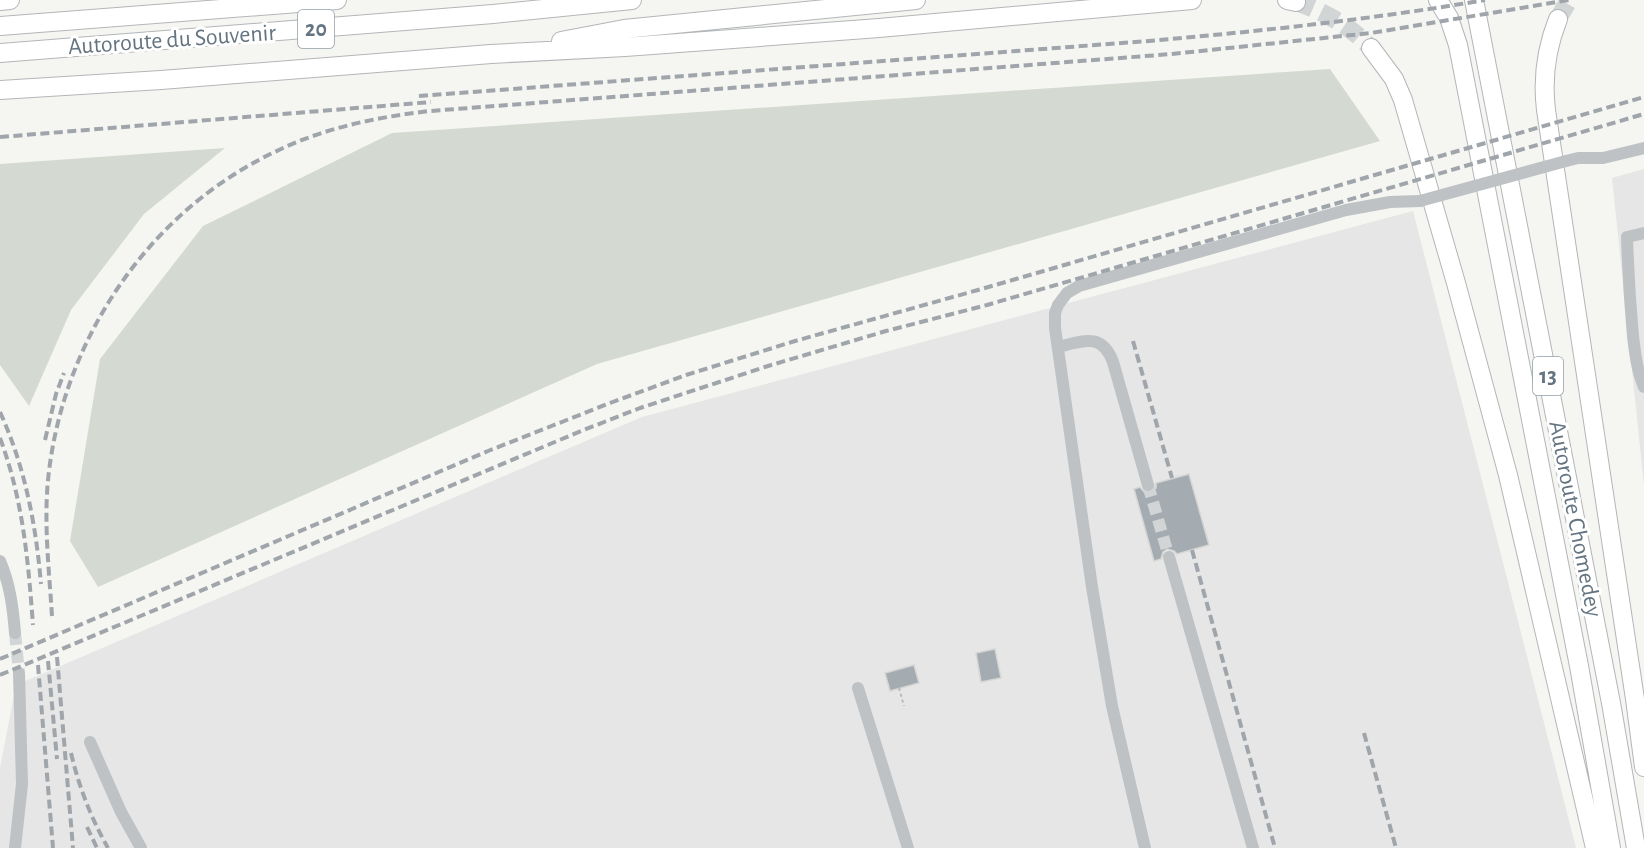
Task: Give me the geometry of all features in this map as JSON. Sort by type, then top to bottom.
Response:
[{"type":"highway","points":[[0,1],[10,0]]},
{"type":"highway","name":"Autoroute du Souvenir","points":[[0,26],[337,0]]},
{"type":"highway","name":"Autoroute du Souvenir","points":[[0,53],[438,19],[632,0]]},
{"type":"highway","points":[[491,54],[624,29],[916,0]]},
{"type":"highway","points":[[0,90],[491,54],[660,45],[1192,0]]},
{"type":"highway","name":"Autoroute Chomedey","points":[[1438,0],[1453,27],[1464,73],[1579,666],[1611,848]]},
{"type":"highway","name":"Autoroute Chomedey","points":[[1474,0],[1611,704],[1636,848]]},
{"type":"highway","points":[[1558,19],[1546,56],[1545,101],[1644,767]]},
{"type":"highway","points":[[1371,48],[1394,79],[1403,100],[1456,283],[1517,510],[1595,848]]},
{"type":"lane","points":[[1145,848],[1110,696],[1092,587],[1055,328],[1055,313],[1062,298],[1079,286],[1346,210],[1390,202],[1420,201],[1566,160],[1603,158],[1644,148]]},
{"type":"lane","points":[[1644,232],[1626,237],[1633,330],[1638,367],[1644,387]]},
{"type":"lane","points":[[1058,347],[1088,341],[1096,342],[1106,348],[1113,362],[1148,485]]},
{"type":"lane","points":[[1169,556],[1253,848]]},
{"type":"lane","points":[[0,561],[13,607],[15,633]]},
{"type":"lane","points":[[15,848],[22,784],[19,674]]},
{"type":"lane","points":[[858,688],[908,848]]},
{"type":"lane","points":[[90,742],[121,812],[141,848]]},
{"type":"path","points":[[899,688],[904,706]]},
{"type":"shaded area","points":[[1330,69],[1380,141],[597,364],[98,587],[70,541],[100,359],[203,226],[392,133]]},
{"type":"shaded area","points":[[225,148],[144,214],[71,310],[29,406],[0,365],[0,164]]},
{"type":"shaded area","points":[[1644,169],[1644,485],[1612,178]]},
{"type":"shaded area","points":[[1413,211],[1576,848],[0,848],[0,768],[16,685],[642,417]]},
{"type":"building","points":[[1189,474],[1209,545],[1177,554],[1167,549],[1163,552],[1161,559],[1154,561],[1134,489],[1140,487],[1145,493],[1151,493],[1156,488],[1156,483]]},
{"type":"building","points":[[995,649],[1001,678],[981,682],[976,653]]},
{"type":"building","points":[[914,665],[919,683],[890,691],[885,673]]},
{"type":"tunnel","points":[[1558,19],[1569,0]]},
{"type":"tunnel","points":[[1296,2],[1336,20],[1371,48]]},
{"type":"tunnel","points":[[1148,485],[1169,557]]},
{"type":"tunnel","points":[[15,633],[19,673]]},
{"type":"railway","points":[[419,96],[1149,41],[1318,24],[1485,0]]},
{"type":"railway","points":[[52,616],[47,525],[49,471],[59,420],[74,371],[96,324],[123,280],[156,240],[193,204],[235,174],[299,141],[354,124],[430,111],[1172,54],[1371,33],[1569,0]]},
{"type":"railway","points":[[0,659],[488,451],[686,375],[795,341],[1644,97]]},
{"type":"railway","points":[[0,137],[431,102]]},
{"type":"railway","points":[[0,675],[640,408],[768,366],[886,331],[987,305],[1644,114]]},
{"type":"railway","points":[[1133,341],[1172,478]]},
{"type":"railway","points":[[45,440],[56,394],[64,373]]},
{"type":"railway","points":[[0,412],[23,475],[36,540],[41,584]]},
{"type":"railway","points":[[0,438],[19,507],[33,625]]},
{"type":"railway","points":[[1192,550],[1275,848]]},
{"type":"railway","points":[[57,657],[73,848]]},
{"type":"railway","points":[[48,661],[57,759]]},
{"type":"railway","points":[[38,665],[53,848]]},
{"type":"railway","points":[[1364,733],[1396,848]]},
{"type":"railway","points":[[71,753],[86,802],[108,848]]},
{"type":"railway","points":[[87,827],[97,848]]}]
